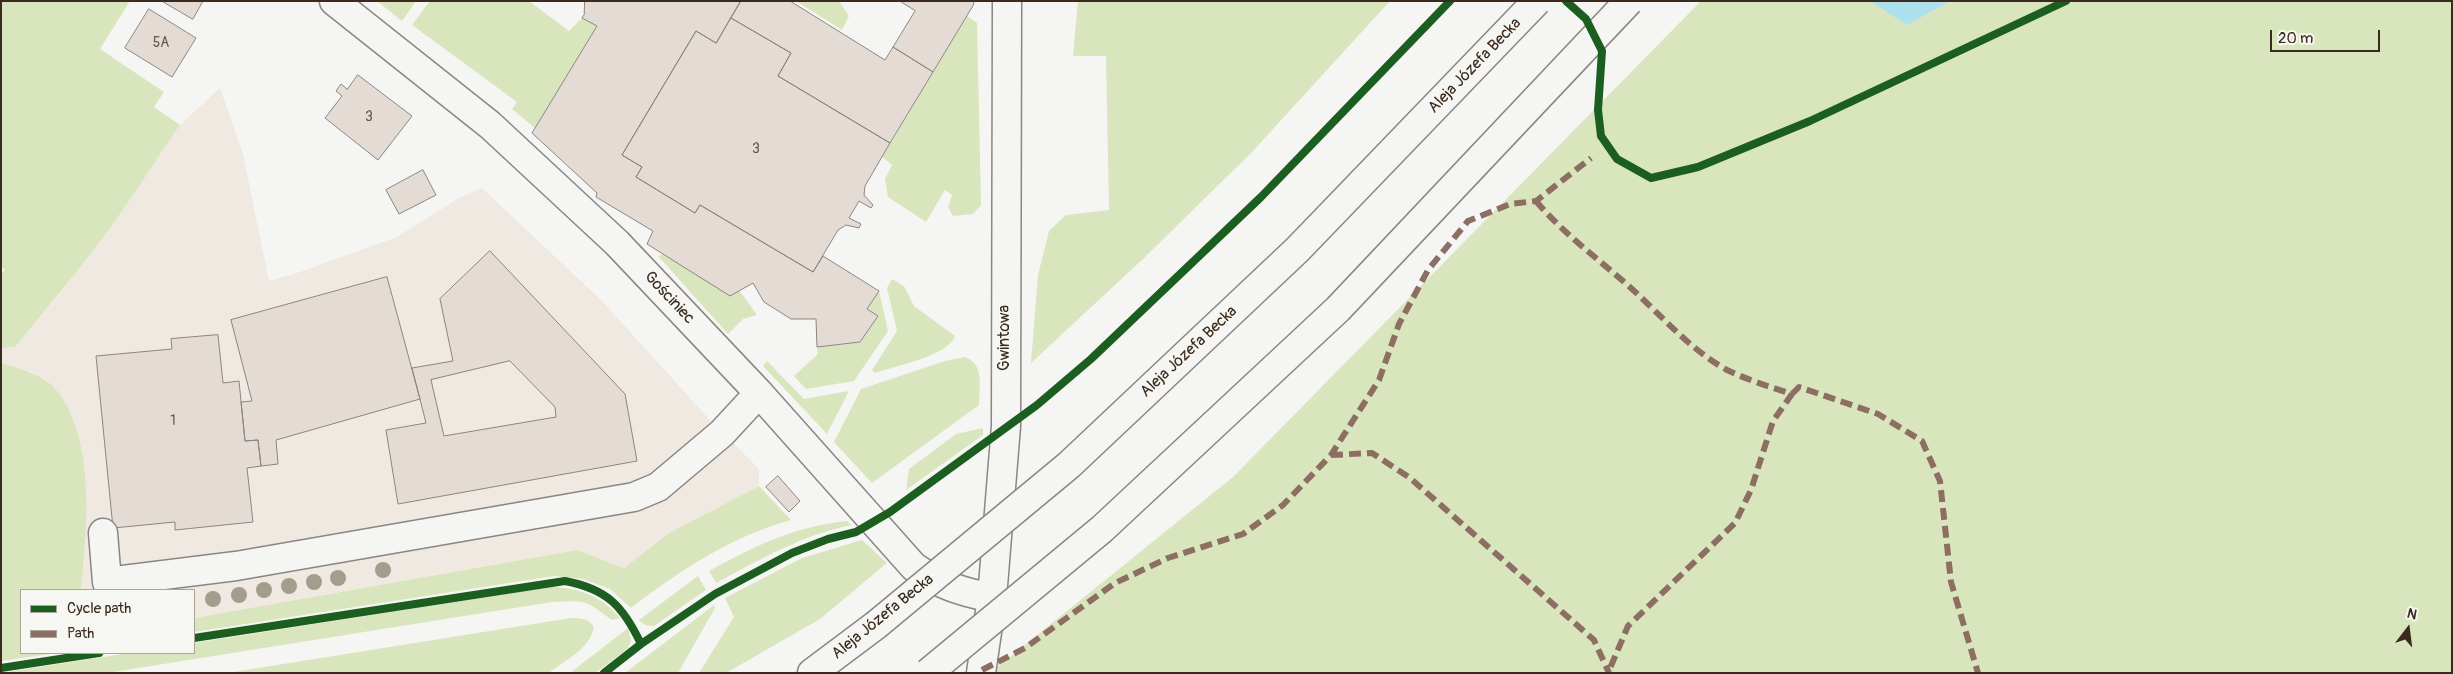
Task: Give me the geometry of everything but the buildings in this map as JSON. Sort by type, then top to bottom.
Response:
[{"type":"main road","name":"Gościniec","points":[[334,1],[490,125],[617,243],[759,393],[914,567],[955,590],[992,598]]},
{"type":"main road","name":"Gwintowa","points":[[981,673],[992,598],[1006,426],[1007,1]]},
{"type":"main road","name":"Aleja Józefa Becka","points":[[812,673],[876,625],[1069,465],[1298,250],[1537,1]]},
{"type":"main road","points":[[928,673],[1102,529],[1338,309],[1629,1]]},
{"type":"main road","points":[[103,533],[107,586],[236,566],[634,497],[658,488],[722,433],[759,393]]},
{"type":"shaded area","points":[[220,88],[243,154],[269,281],[297,273],[397,237],[459,198],[482,188],[602,301],[710,420],[759,469],[759,486],[669,533],[624,568],[577,550],[195,618],[195,589],[81,589],[85,547],[33,373],[1,363],[1,348],[15,347],[58,296],[133,195],[156,158],[180,125]]},
{"type":"green space","points":[[1,1],[130,1],[100,49],[164,92],[154,107],[180,125],[119,215],[61,291],[15,347],[1,348],[1,274],[5,270],[1,266]]},
{"type":"green space","points":[[377,1],[416,1],[402,21]]},
{"type":"green space","points":[[430,1],[529,1],[569,31],[582,18],[597,26],[535,128],[512,109],[517,102],[412,25]]},
{"type":"green space","points":[[796,1],[839,1],[849,16],[842,30]]},
{"type":"green space","points":[[1078,1],[1390,1],[1252,152],[1144,258],[1031,363],[1038,275],[1049,231],[1066,215],[1109,210],[1106,56],[1073,56]]},
{"type":"green space","points":[[1701,1],[2452,1],[2452,673],[990,673],[1233,477]]},
{"type":"green space","points":[[967,16],[977,23],[981,205],[973,214],[953,216],[948,207],[952,195],[945,190],[926,222],[888,197],[885,179],[892,165],[882,157]]},
{"type":"green space","points":[[663,254],[739,290],[757,315],[743,319],[728,334],[658,256]]},
{"type":"green space","points":[[892,279],[904,286],[914,306],[955,336],[950,343],[932,355],[875,373],[872,370],[897,331],[887,288]]},
{"type":"green space","points":[[879,291],[888,331],[854,381],[806,389],[794,376],[818,354],[817,347],[860,342],[878,316],[867,309]]},
{"type":"green space","points":[[965,357],[976,365],[980,377],[979,405],[872,483],[834,442],[861,389],[945,361]]},
{"type":"green space","points":[[767,361],[804,399],[849,391],[827,434],[763,366]]},
{"type":"green space","points":[[1,363],[32,373],[53,386],[70,413],[84,462],[86,515],[81,589],[20,589],[20,654],[50,654],[1,661]]},
{"type":"green space","points":[[983,428],[983,435],[906,490],[909,469],[956,434]]},
{"type":"green space","points":[[759,486],[791,520],[748,535],[707,556],[631,608],[610,589],[583,579],[554,576],[195,632],[195,618],[577,550],[624,568],[669,533]]},
{"type":"green space","points":[[847,521],[851,525],[798,542],[716,583],[709,571],[760,545],[792,533]]},
{"type":"green space","points":[[862,540],[887,563],[820,619],[726,673],[699,673],[734,617],[725,598],[802,558]]},
{"type":"green space","points":[[698,576],[706,590],[654,626],[646,625],[639,620]]},
{"type":"green space","points":[[552,587],[581,591],[598,599],[620,618],[612,620],[596,608],[585,603],[572,601],[552,602],[107,673],[1,673],[123,654],[195,654],[195,643]]},
{"type":"green space","points":[[714,605],[715,608],[678,673],[625,673]]},
{"type":"green space","points":[[571,618],[587,620],[594,627],[592,635],[582,648],[549,673],[227,673]]},
{"type":"green space","points":[[628,628],[631,641],[628,648],[622,653],[595,673],[570,673]]},
{"type":"water","points":[[1870,1],[1950,1],[1907,25]]},
{"type":"marked path","points":[[982,670],[1025,648],[1115,583],[1168,558],[1243,534],[1283,505],[1331,455],[1379,380],[1399,324],[1428,270],[1468,221],[1510,204],[1536,201],[1591,158]]},
{"type":"marked path","points":[[1536,201],[1567,233],[1636,292],[1685,340],[1712,361],[1727,370],[1751,380],[1792,394],[1773,421],[1751,490],[1735,523],[1628,626],[1608,673]]},
{"type":"marked path","points":[[1792,394],[1799,387],[1878,414],[1922,441],[1940,481],[1951,582],[1978,673]]},
{"type":"marked path","points":[[1331,455],[1372,453],[1410,478],[1594,640],[1609,673]]},
{"type":"cycle path","points":[[604,673],[641,644],[715,594],[792,553],[828,539],[856,532],[890,512],[1037,405],[1091,359],[1261,197],[1450,1]]},
{"type":"cycle path","points":[[1566,1],[1586,19],[1602,51],[1598,110],[1601,136],[1617,159],[1651,178],[1698,167],[1810,121],[2066,1]]},
{"type":"cycle path","points":[[195,638],[565,581],[592,589],[612,601],[627,619],[641,644]]},
{"type":"cycle path","points":[[1,668],[92,654]]}]
